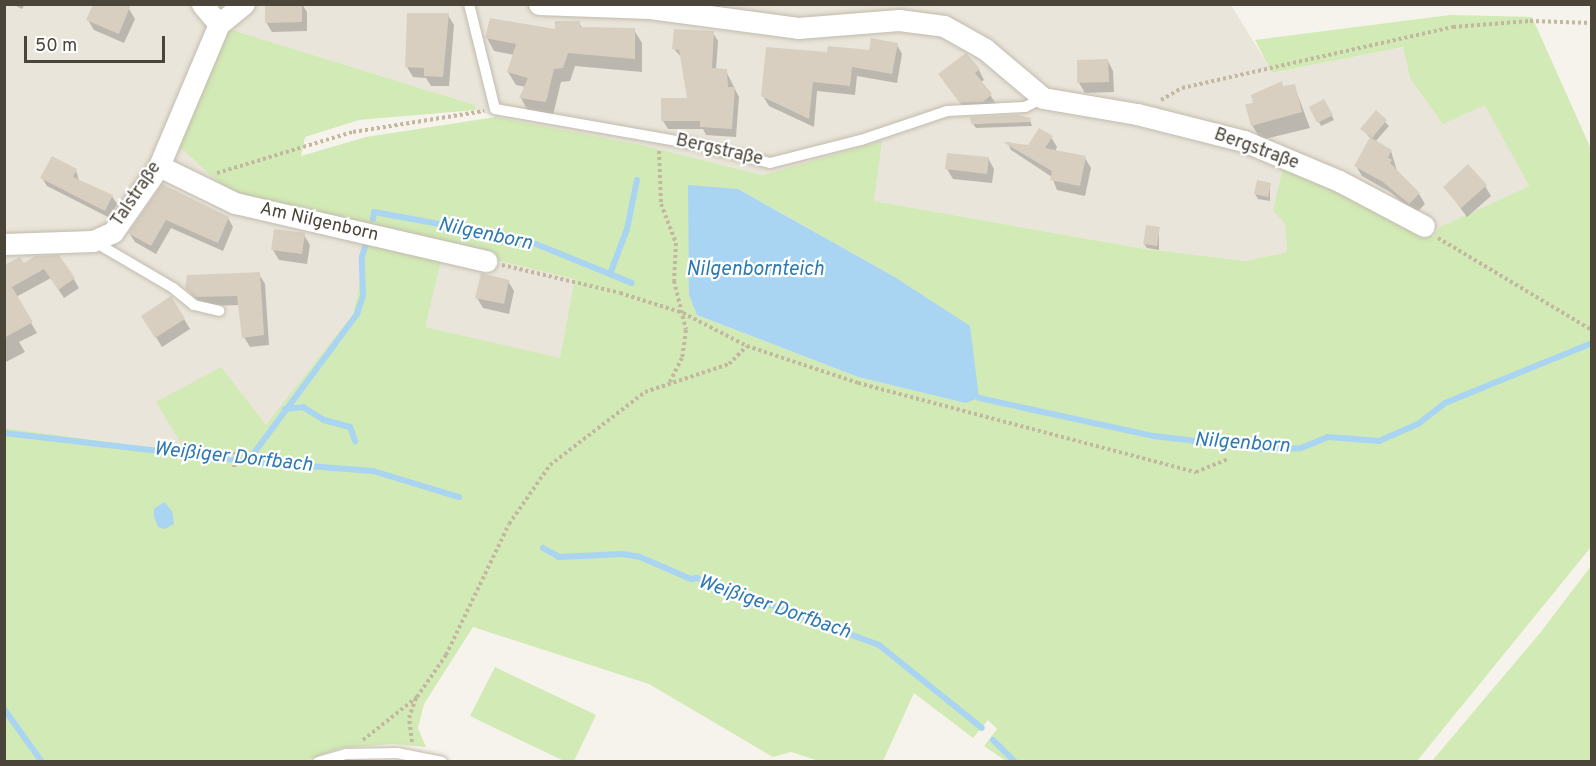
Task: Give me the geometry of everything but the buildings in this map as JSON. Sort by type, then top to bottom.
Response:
[{"type":"street","points":[[202,4],[219,24]]},
{"type":"street","name":"Talstraße","points":[[4,244],[93,241],[113,232],[159,166],[219,24],[244,4]]},
{"type":"street","points":[[539,4],[650,8],[798,28],[899,20],[944,26],[985,49],[1043,98]]},
{"type":"street","name":"Bergstraße","points":[[1043,98],[1137,114],[1244,141],[1340,181],[1424,226]]},
{"type":"street","name":"Am Nilgenborn","points":[[159,166],[235,203],[486,261]]},
{"type":"lane","points":[[469,4],[495,108]]},
{"type":"lane","name":"Bergstraße","points":[[495,108],[660,138],[770,163],[947,111],[1025,108],[1043,98]]},
{"type":"lane","points":[[93,241],[173,288],[194,306],[219,311]]},
{"type":"lane","points":[[318,762],[346,754],[397,753],[442,762]]},
{"type":"path","points":[[1137,114],[1182,88],[1453,27],[1530,21],[1592,23]]},
{"type":"path","points":[[190,180],[353,132],[495,108]]},
{"type":"path","points":[[660,138],[661,204],[676,243],[674,281],[683,314],[686,344],[670,382]]},
{"type":"path","points":[[1424,226],[1433,235],[1592,330]]},
{"type":"path","points":[[486,261],[620,293],[683,314],[747,345],[858,382],[1197,472],[1229,459]]},
{"type":"path","points":[[346,754],[417,697],[446,655],[509,524],[550,465],[645,392],[729,364],[747,345]]},
{"type":"path","points":[[234,467],[236,449]]},
{"type":"path","points":[[417,697],[408,734],[426,759]]},
{"type":"shaded area","points":[[5,5],[1231,5],[1273,73],[1403,47],[1410,78],[1486,104],[1529,186],[1440,227],[1433,237],[1360,199],[1285,223],[1287,252],[1245,261],[1139,248],[874,201],[881,142],[763,175],[642,145],[496,117],[476,110],[475,105],[226,28],[178,145],[485,254],[576,279],[560,359],[425,327],[368,242],[353,314],[266,426],[187,452],[5,428]]},
{"type":"green space","points":[[1450,15],[1532,17],[1591,149],[1591,547],[1417,761],[1006,761],[984,746],[997,729],[988,720],[973,738],[914,693],[883,761],[819,761],[791,752],[773,757],[649,684],[473,627],[424,704],[418,728],[426,747],[392,744],[341,748],[303,762],[5,761],[5,428],[186,452],[156,402],[221,367],[266,425],[353,314],[368,242],[442,257],[425,327],[560,358],[575,279],[245,199],[216,180],[178,145],[226,28],[475,105],[476,110],[359,120],[305,137],[301,156],[366,137],[496,117],[642,145],[763,175],[882,141],[874,201],[1139,248],[1245,261],[1287,252],[1285,223],[1273,211],[1284,163],[1433,237],[1440,227],[1529,186],[1485,105],[1443,124],[1410,78],[1403,47],[1272,73],[1255,40]],"holes":[[[738,189],[893,276],[965,403],[858,377],[697,315],[689,295],[690,267]]]},
{"type":"green space","points":[[1591,566],[1591,761],[1432,761],[1540,633]]},
{"type":"green space","points":[[495,667],[596,715],[574,761],[564,761],[470,716]]},
{"type":"water","name":"Nilgenbornteich","points":[[688,185],[738,189],[893,276],[970,326],[979,398],[965,403],[858,377],[697,315],[689,295]]},
{"type":"water","points":[[164,502],[172,511],[174,524],[165,529],[158,527],[154,516],[154,509]]},
{"type":"waterway","points":[[610,274],[627,229],[637,180]]},
{"type":"waterway","name":"Nilgenborn","points":[[373,219],[374,212],[526,240],[632,283]]},
{"type":"waterway","name":"Nilgenborn","points":[[248,461],[357,314],[363,295],[362,257],[366,243]]},
{"type":"waterway","name":"Nilgenborn","points":[[979,398],[1154,436],[1262,449],[1301,448],[1328,437],[1379,441],[1418,424],[1445,403],[1592,343]]},
{"type":"waterway","points":[[285,409],[303,407],[324,420],[350,427],[355,441]]},
{"type":"waterway","name":"Weißiger Dorfbach","points":[[4,433],[245,461],[373,471],[459,497]]},
{"type":"waterway","name":"Weißiger Dorfbach","points":[[543,548],[559,557],[622,554],[640,557],[691,579],[697,578],[879,645],[982,728]]},
{"type":"waterway","points":[[4,709],[42,762]]},
{"type":"waterway","points":[[993,740],[1015,762]]}]
